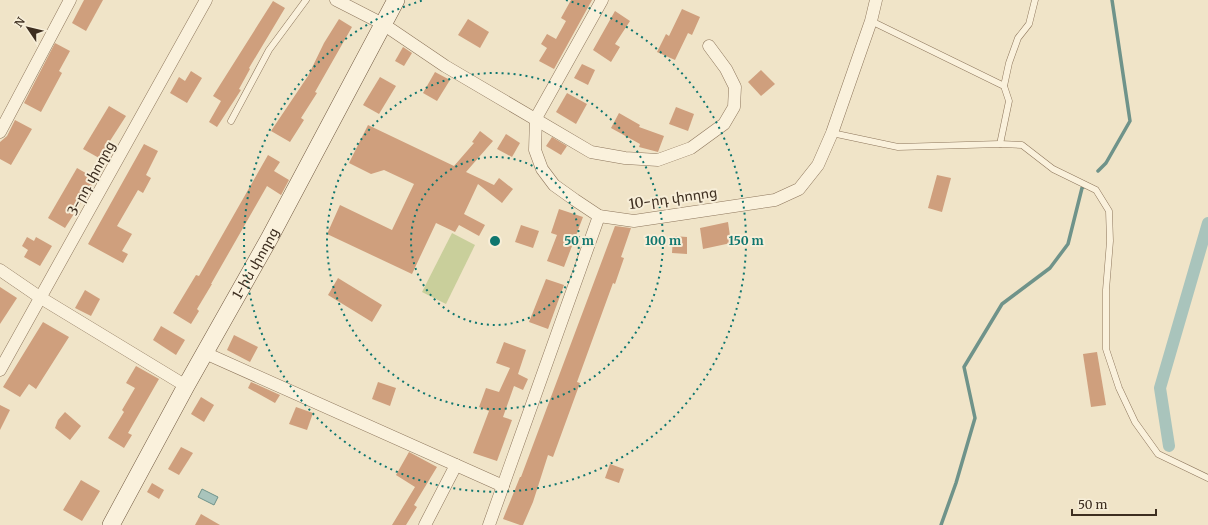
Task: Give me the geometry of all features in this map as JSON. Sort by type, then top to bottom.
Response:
[{"type":"main road","name":"1-ին փողոց","points":[[111,525],[396,0]]},
{"type":"street","points":[[0,132],[70,0]]},
{"type":"street","name":"3-րդ փողոց","points":[[0,370],[206,0]]},
{"type":"street","points":[[336,0],[383,24],[445,66],[536,118],[591,152],[618,157],[658,160],[690,148],[724,124],[734,107],[735,87],[726,69],[710,46]]},
{"type":"street","points":[[489,525],[599,216],[554,185],[542,169],[535,150],[536,118],[602,0]]},
{"type":"street","name":"10-րդ փողոց","points":[[599,216],[634,221],[775,200],[799,189],[818,165],[832,133],[871,21],[876,0]]},
{"type":"street","points":[[0,270],[41,298],[186,386]]},
{"type":"street","points":[[205,353],[503,486]]},
{"type":"street","points":[[425,525],[456,465]]},
{"type":"lane","points":[[231,121],[269,50],[306,0]]},
{"type":"lane","points":[[1000,144],[1009,101],[1004,86],[1009,63],[1018,38],[1029,24],[1035,0]]},
{"type":"lane","points":[[871,21],[1004,86]]},
{"type":"lane","points":[[832,133],[898,147],[1000,144],[1022,145],[1053,169],[1096,190],[1109,211],[1110,241],[1106,290],[1106,349],[1119,388],[1135,422],[1158,454],[1208,478]]},
{"type":"green space","points":[[452,233],[475,245],[446,304],[422,292]]},
{"type":"water","points":[[202,489],[218,497],[214,505],[198,497]]},
{"type":"building","points":[[84,0],[103,0],[86,31],[72,23]]},
{"type":"building","points":[[571,0],[592,0],[554,69],[539,61],[547,48],[541,44],[547,34],[556,39],[566,21],[561,18]]},
{"type":"building","points":[[273,1],[285,8],[249,68],[250,69],[239,89],[241,90],[217,127],[209,122],[221,101],[213,96]]},
{"type":"building","points":[[682,9],[700,17],[692,35],[688,33],[675,60],[657,52],[666,34],[669,36]]},
{"type":"building","points":[[615,11],[630,21],[615,44],[620,47],[611,62],[593,50]]},
{"type":"building","points":[[339,19],[352,27],[315,92],[317,93],[301,118],[304,120],[290,142],[271,131],[308,76],[324,43]]},
{"type":"building","points":[[468,19],[489,32],[480,48],[458,35]]},
{"type":"building","points":[[55,43],[70,51],[59,71],[62,73],[41,112],[24,103]]},
{"type":"building","points":[[403,47],[412,53],[404,66],[395,61]]},
{"type":"building","points":[[582,64],[595,70],[588,85],[574,78]]},
{"type":"building","points":[[761,70],[775,84],[761,96],[748,82]]},
{"type":"building","points":[[191,71],[202,78],[187,103],[170,93],[179,77],[185,81]]},
{"type":"building","points":[[435,72],[450,80],[437,101],[423,93]]},
{"type":"building","points":[[380,77],[396,86],[379,114],[363,105]]},
{"type":"building","points":[[567,93],[587,104],[576,124],[556,112]]},
{"type":"building","points":[[109,106],[126,116],[99,158],[83,149]]},
{"type":"building","points":[[676,107],[694,114],[688,131],[669,124]]},
{"type":"building","points":[[619,113],[640,125],[639,127],[664,136],[658,152],[639,147],[640,144],[611,128]]},
{"type":"building","points":[[15,120],[32,129],[11,165],[0,159],[0,142],[7,136]]},
{"type":"building","points":[[368,125],[454,166],[474,143],[472,142],[480,131],[493,141],[466,172],[494,185],[499,178],[513,189],[502,203],[478,184],[464,214],[485,225],[479,236],[459,225],[455,232],[436,223],[412,274],[327,234],[340,205],[392,230],[414,184],[384,170],[371,174],[349,163]]},
{"type":"building","points":[[506,134],[520,143],[512,157],[497,149]]},
{"type":"building","points":[[552,137],[567,146],[561,155],[546,146]]},
{"type":"building","points":[[144,144],[158,151],[146,175],[151,178],[143,193],[138,190],[117,226],[132,234],[122,251],[128,254],[123,263],[88,244]]},
{"type":"building","points":[[268,155],[280,162],[274,171],[289,180],[281,195],[267,186],[197,309],[199,311],[191,324],[173,313],[196,275],[199,276]]},
{"type":"building","points":[[77,168],[96,179],[65,228],[48,218]]},
{"type":"building","points":[[937,175],[951,178],[942,212],[928,208]]},
{"type":"building","points":[[559,209],[583,217],[564,267],[547,261],[557,235],[551,233]]},
{"type":"building","points":[[728,222],[731,243],[703,249],[700,228]]},
{"type":"building","points":[[521,225],[539,231],[533,248],[515,242]]},
{"type":"building","points":[[615,226],[631,228],[621,257],[624,258],[615,284],[613,283],[577,382],[580,383],[553,457],[548,455],[533,502],[523,525],[520,525],[503,519],[521,477]]},
{"type":"building","points":[[673,236],[687,237],[687,254],[672,253]]},
{"type":"building","points":[[27,237],[34,241],[36,237],[52,246],[40,266],[24,257],[28,250],[22,246]]},
{"type":"building","points":[[338,278],[382,305],[372,322],[328,295]]},
{"type":"building","points":[[546,279],[564,285],[548,329],[529,322]]},
{"type":"building","points":[[0,287],[17,298],[0,324]]},
{"type":"building","points":[[85,290],[100,299],[91,316],[75,308]]},
{"type":"building","points":[[43,322],[69,337],[36,389],[29,384],[20,397],[3,387]]},
{"type":"building","points":[[161,326],[185,340],[176,355],[153,340]]},
{"type":"building","points":[[234,335],[258,347],[250,362],[227,350]]},
{"type":"building","points":[[504,342],[526,350],[518,374],[528,379],[523,390],[514,386],[503,417],[512,420],[497,461],[473,453],[489,411],[479,407],[486,388],[499,392],[510,368],[496,363]]},
{"type":"building","points":[[1097,352],[1106,405],[1091,407],[1083,354]]},
{"type":"building","points":[[136,366],[159,379],[128,433],[132,435],[124,448],[108,438],[124,412],[122,410],[135,388],[126,383]]},
{"type":"building","points":[[251,382],[280,395],[275,403],[248,388]]},
{"type":"building","points":[[378,382],[396,388],[390,406],[372,399]]},
{"type":"building","points":[[201,397],[214,405],[204,422],[191,414]]},
{"type":"building","points":[[0,405],[10,410],[0,430]]},
{"type":"building","points":[[296,407],[313,413],[307,430],[289,424]]},
{"type":"building","points":[[65,412],[81,426],[70,440],[55,428],[58,420]]},
{"type":"building","points":[[181,447],[193,453],[179,475],[168,469]]},
{"type":"building","points":[[409,452],[437,467],[414,505],[417,507],[406,525],[392,525],[415,487],[396,475]]},
{"type":"building","points":[[610,464],[624,469],[619,483],[605,478]]},
{"type":"building","points":[[81,480],[100,491],[82,521],[63,510]]},
{"type":"building","points":[[152,483],[164,490],[159,499],[147,492]]},
{"type":"building","points":[[201,514],[220,525],[195,525]]},
{"type":"waterway","points":[[1098,171],[1106,163],[1130,121],[1112,0]]},
{"type":"waterway","points":[[941,525],[956,483],[975,418],[964,367],[1002,304],[1050,268],[1068,244],[1082,188],[1086,185]]},
{"type":"waterway","points":[[1169,446],[1160,388],[1208,223]]}]
